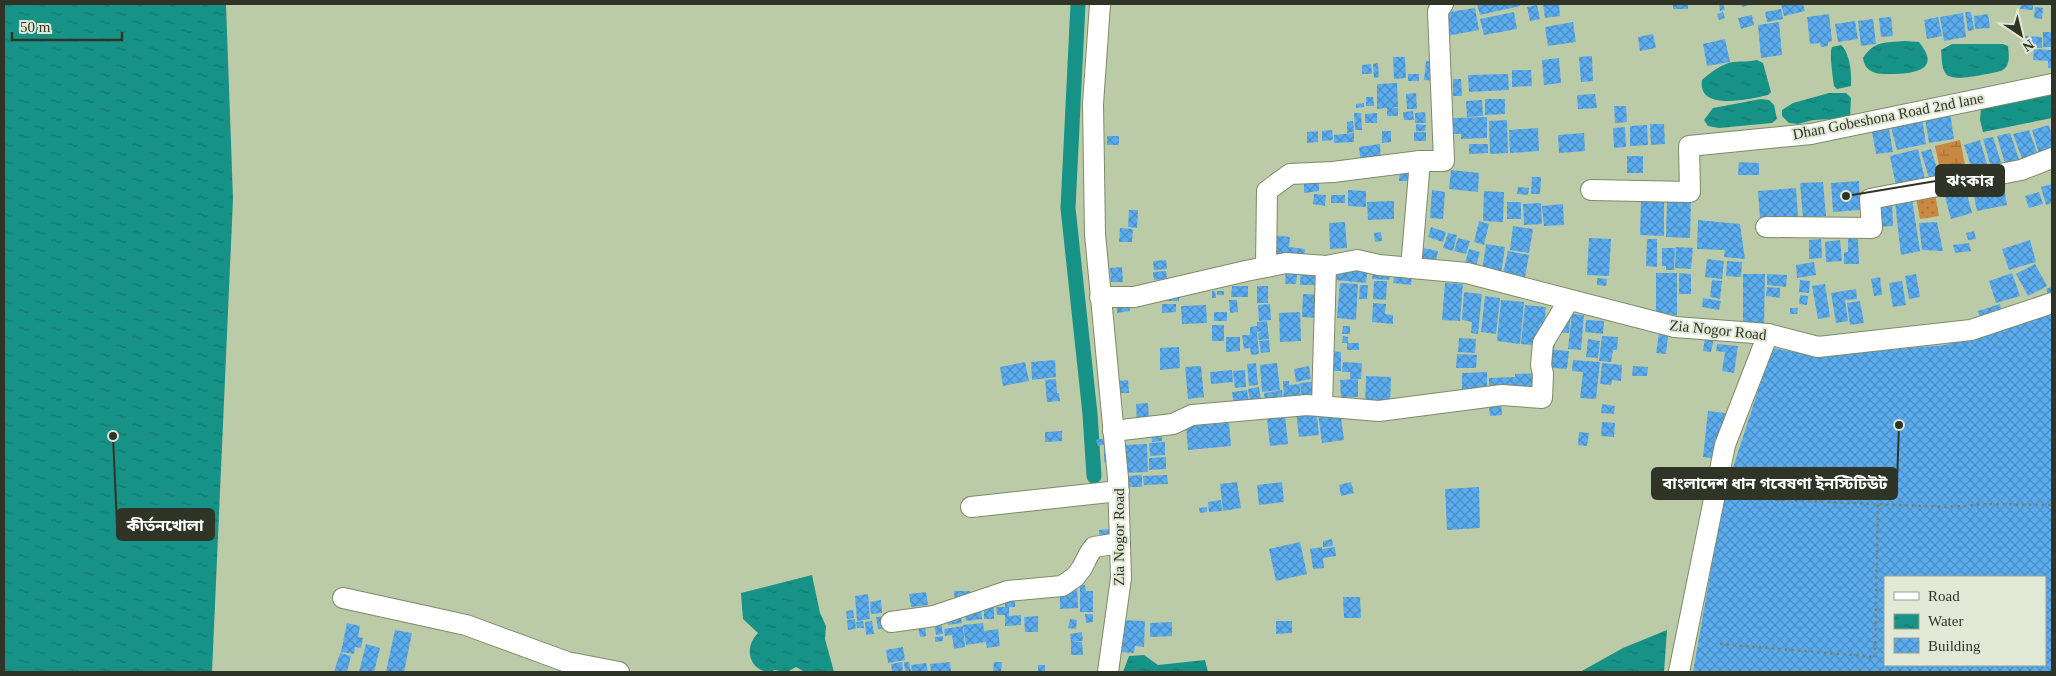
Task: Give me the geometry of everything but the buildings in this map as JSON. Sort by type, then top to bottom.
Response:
[{"type":"street","name":"Zia Nogor Road","points":[[1100,4],[1092,104],[1095,234],[1119,491],[1121,578],[1108,672]]},
{"type":"street","points":[[1266,267],[1267,191],[1290,174],[1333,172],[1420,161],[1444,161],[1438,11],[1443,4]]},
{"type":"street","name":"Dhan Gobeshona Road 2nd lane","points":[[1591,190],[1690,192],[1689,146],[1811,134],[2052,84]]},
{"type":"street","points":[[1766,227],[1872,228],[1870,199],[2021,170],[2052,158]]},
{"type":"street","points":[[1411,268],[1420,161]]},
{"type":"street","name":"Zia Nogor Road","points":[[1100,297],[1134,297],[1286,264],[1326,266],[1356,260],[1380,265],[1467,273],[1675,327],[1768,334],[1818,347],[1971,330],[2052,303]]},
{"type":"street","points":[[1322,406],[1326,266]]},
{"type":"street","points":[[1113,431],[1173,424],[1192,415],[1307,405],[1379,411],[1502,395],[1542,398],[1544,374],[1541,366],[1544,343],[1570,300]]},
{"type":"street","points":[[1679,672],[1725,445],[1768,334]]},
{"type":"street","points":[[971,506],[1119,491]]},
{"type":"street","points":[[891,622],[934,616],[1008,591],[1062,586],[1078,572],[1094,548],[1120,543]]},
{"type":"street","points":[[343,598],[466,625],[568,662],[619,672]]},
{"type":"path","points":[[1756,499],[1948,507],[1988,504],[2052,505]]},
{"type":"path","points":[[1720,644],[1875,657],[1878,504]]},
{"type":"green space","points":[[1960,140],[1967,174],[1942,179],[1935,146]]},
{"type":"green space","points":[[1935,194],[1939,216],[1920,219],[1916,197]]},
{"type":"water","points":[[4,4],[226,4],[233,199],[212,672],[4,672]]},
{"type":"water","points":[[1905,41],[1919,42],[1927,58],[1927,63],[1924,67],[1912,72],[1879,74],[1865,66],[1863,58],[1876,45]]},
{"type":"water","points":[[1952,44],[2003,44],[2008,46],[2008,64],[2001,71],[1964,78],[1950,77],[1943,69],[1941,50]]},
{"type":"water","points":[[1841,45],[1848,58],[1851,70],[1851,86],[1837,89],[1834,86],[1831,50],[1832,47]]},
{"type":"water","points":[[1757,60],[1763,63],[1771,92],[1768,95],[1727,101],[1716,100],[1708,96],[1703,90],[1702,80],[1720,67],[1733,62]]},
{"type":"water","points":[[1829,93],[1846,93],[1851,98],[1850,118],[1813,120],[1798,124],[1789,123],[1782,116],[1782,110],[1793,103]]},
{"type":"water","points":[[2052,94],[2052,118],[1983,132],[1980,120],[1981,108]]},
{"type":"water","points":[[1761,99],[1769,100],[1774,105],[1777,119],[1772,123],[1719,128],[1708,126],[1704,120],[1713,108]]},
{"type":"water","points":[[812,575],[820,613],[826,626],[825,639],[834,672],[805,672],[796,667],[787,672],[774,670],[772,672],[758,668],[751,658],[750,652],[753,639],[758,633],[743,619],[741,593]]},
{"type":"water","points":[[1667,630],[1664,672],[1580,672],[1623,648]]},
{"type":"water","points":[[1144,655],[1158,665],[1205,660],[1208,672],[1123,672],[1129,656]]},
{"type":"waterway","points":[[1078,4],[1068,208],[1090,414],[1094,476]]},
{"type":"place","name":"ঝংকার","points":[[1846,196]]},
{"type":"place","name":"বাংলাদেশ ধান গবেষণা ইনস্টিটিউট","points":[[1899,425]]},
{"type":"place","name":"কীর্তনখোলা","points":[[113,436]]}]
